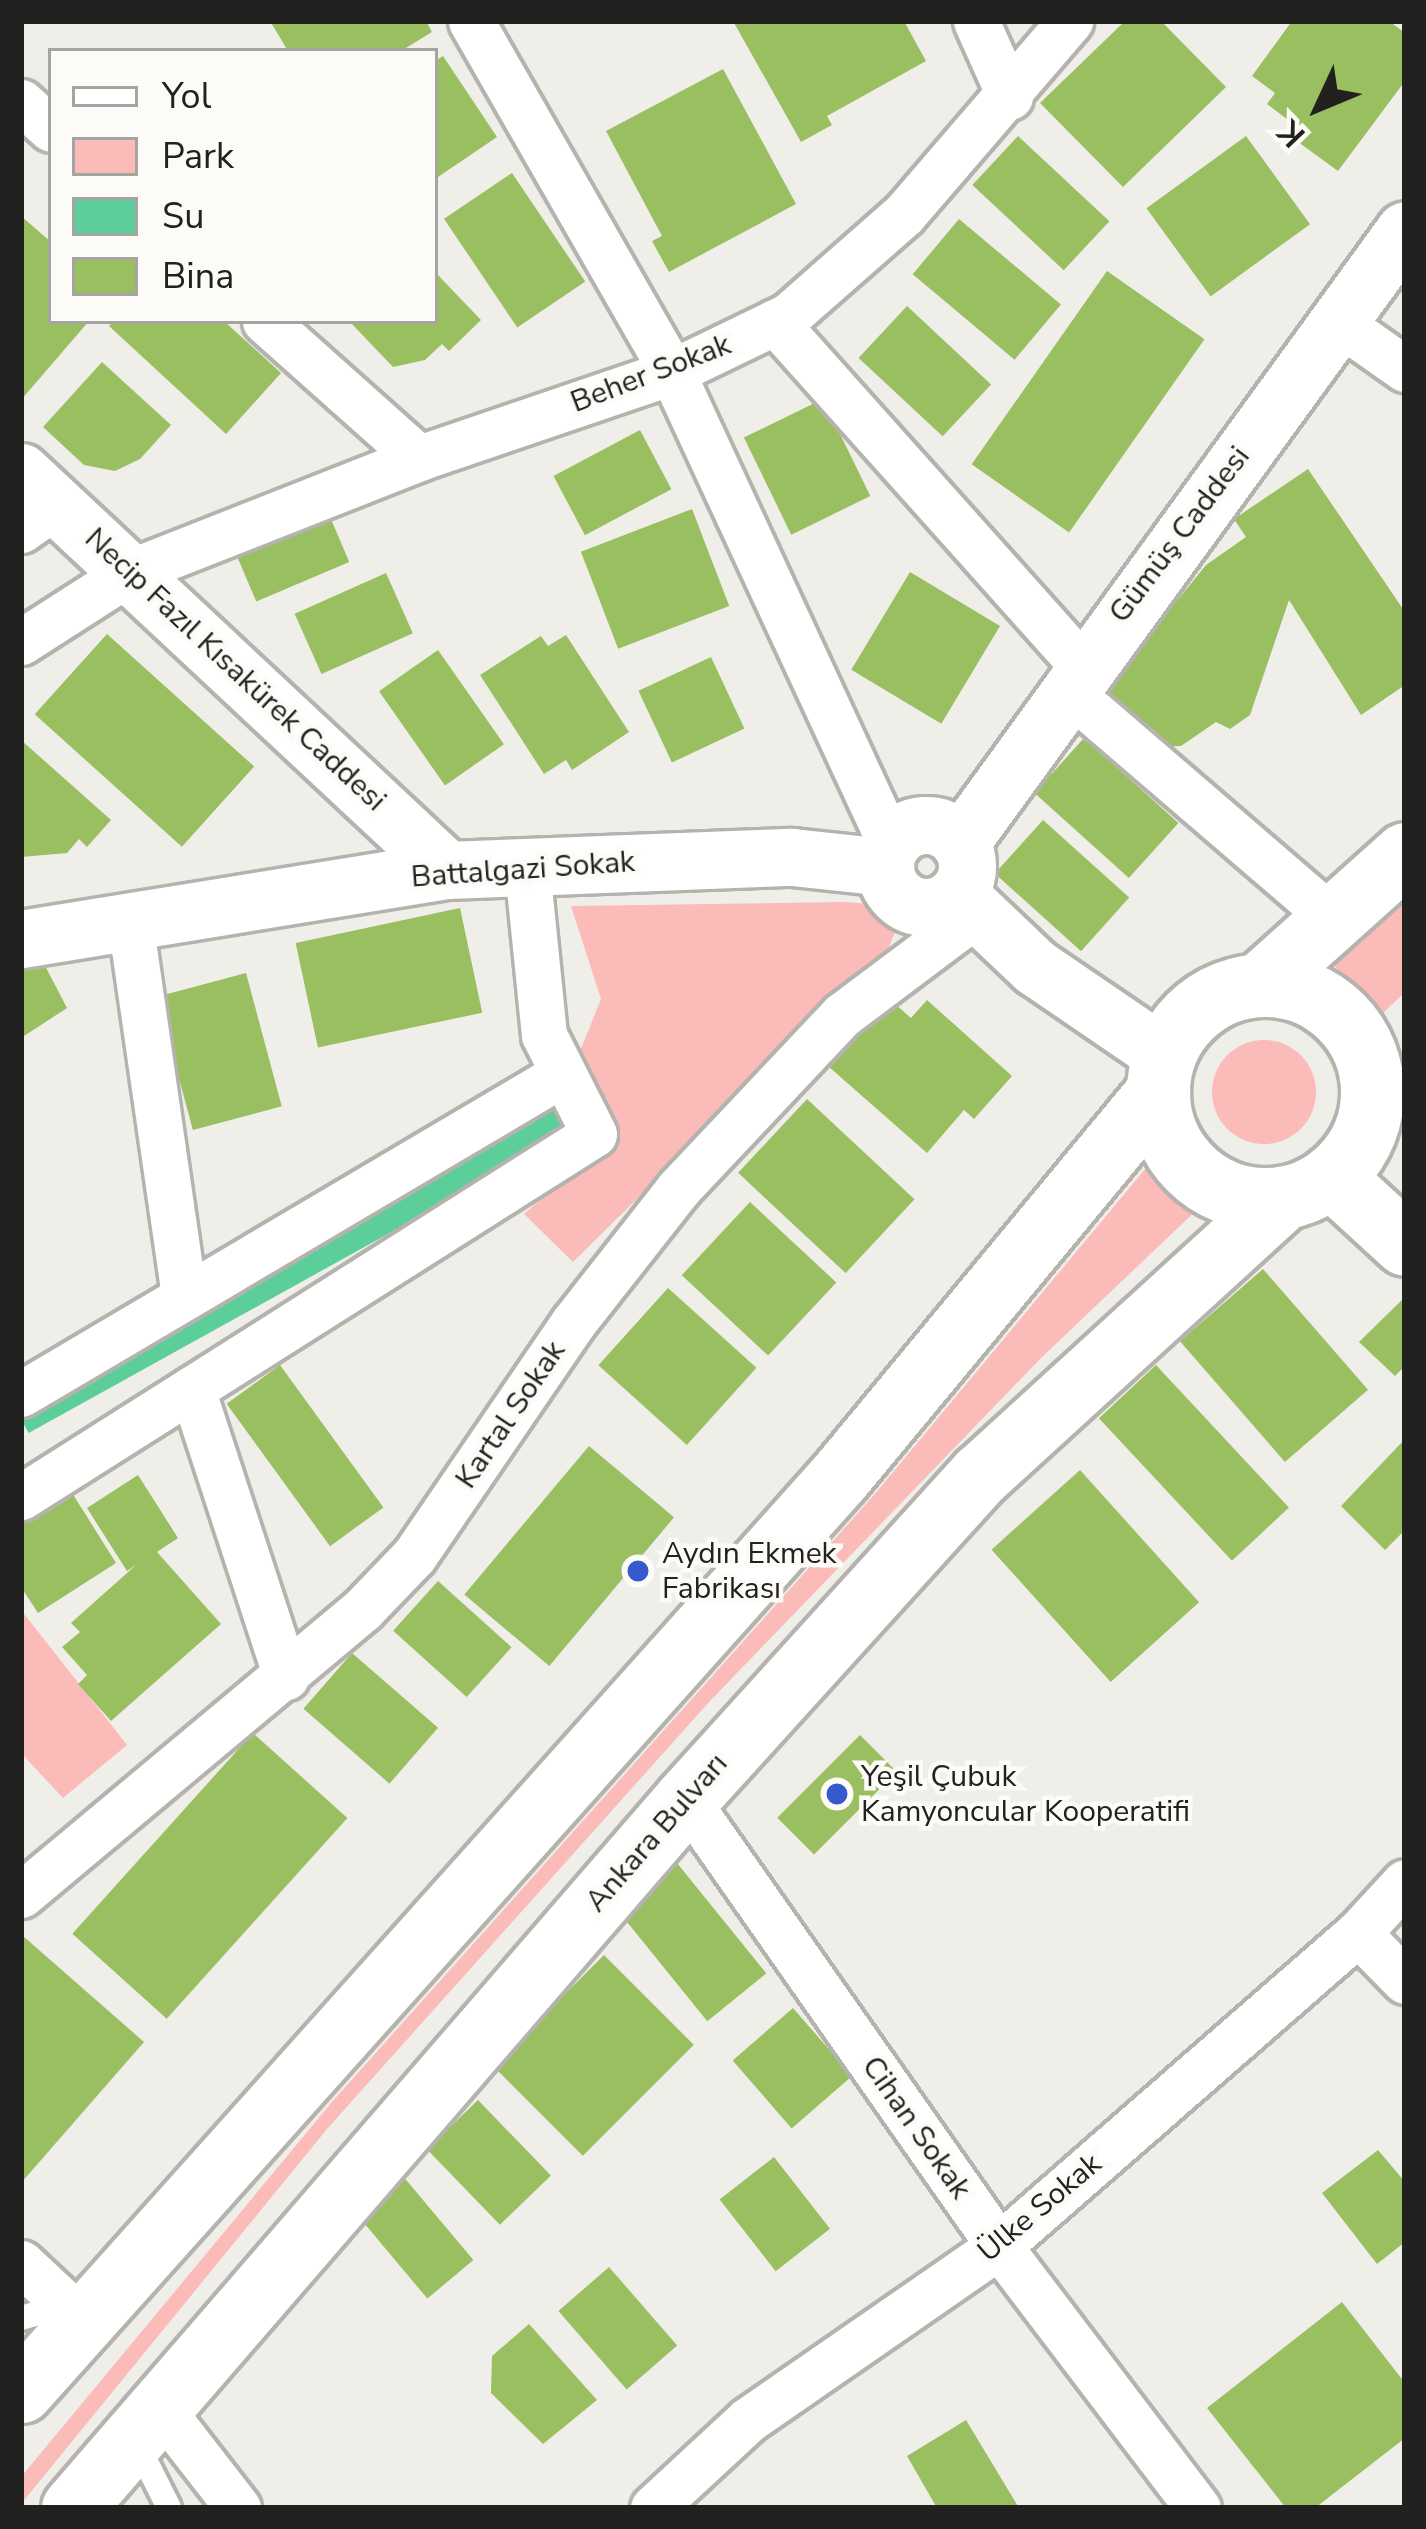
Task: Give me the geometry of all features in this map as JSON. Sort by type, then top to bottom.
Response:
[{"type":"main road","points":[[21,2391],[840,1476],[1161,1073],[1201,1005],[1259,985],[1405,854]]},
{"type":"main road","points":[[1259,985],[1312,995],[1335,1010],[1388,1094],[1363,1134],[1307,1186]]},
{"type":"main road","points":[[1161,1073],[1171,1143],[1197,1173],[1231,1193],[1307,1186],[1405,1244]]},
{"type":"main road","name":"Ankara Bulvarı","points":[[73,2508],[686,1799],[980,1475],[1307,1186]]},
{"type":"street","points":[[471,21],[672,372],[888,856],[893,891],[917,906],[965,883],[1035,967],[1161,1073]]},
{"type":"street","points":[[976,21],[1010,97]]},
{"type":"street","name":"Beher Sokak","points":[[21,642],[130,572],[418,458],[672,372],[775,322],[904,214],[1010,97],[1070,21]]},
{"type":"street","points":[[21,102],[48,126]]},
{"type":"street","name":"Gümüş Caddesi","points":[[965,883],[1075,678],[1334,319],[1405,230]]},
{"type":"street","points":[[1334,319],[1405,368]]},
{"type":"street","points":[[775,322],[1075,678],[1333,919]]},
{"type":"street","points":[[269,324],[418,458]]},
{"type":"street","name":"Necip Fazıl Kısakürek Caddesi","points":[[33,502],[130,572],[448,870]]},
{"type":"street","name":"Battalgazi Sokak","points":[[21,939],[448,870],[888,856]]},
{"type":"street","points":[[21,1497],[594,1134],[560,1076],[544,1035],[527,867]]},
{"type":"street","name":"Kartal Sokak","points":[[21,1895],[286,1677],[414,1556],[573,1323],[678,1189],[965,883]]},
{"type":"street","points":[[130,921],[184,1298]]},
{"type":"street","points":[[21,1394],[560,1076]]},
{"type":"street","points":[[192,1389],[286,1677]]},
{"type":"street","name":"Cihan Sokak","points":[[686,1799],[999,2246],[1198,2508]]},
{"type":"street","name":"Ülke Sokak","points":[[653,2508],[748,2420],[999,2246],[1358,1933],[1405,1882]]},
{"type":"street","points":[[1358,1933],[1405,1982]]},
{"type":"street","points":[[21,2263],[66,2305]]},
{"type":"street","points":[[146,2421],[238,2508]]},
{"type":"lane","points":[[21,2318],[66,2305]]},
{"type":"lane","points":[[146,2421],[169,2508]]},
{"type":"green space","points":[[1405,897],[1405,992],[1380,1016],[1327,958]]},
{"type":"green space","points":[[871,904],[899,922],[887,952],[573,1262],[524,1214],[609,1140],[572,1071],[601,999],[571,906]]},
{"type":"green space","points":[[1264,1040],[1284,1044],[1301,1055],[1312,1072],[1316,1092],[1312,1112],[1301,1129],[1284,1140],[1264,1144],[1244,1140],[1227,1129],[1216,1112],[1212,1092],[1216,1072],[1227,1055],[1244,1044]]},
{"type":"green space","points":[[1151,1162],[1202,1205],[1042,1357],[709,1702],[327,2129],[21,2504],[21,2477],[332,2102],[874,1495]]},
{"type":"green space","points":[[21,1610],[127,1745],[63,1798],[21,1753]]},
{"type":"water","points":[[560,1086],[582,1126],[29,1433],[21,1419],[21,1385]]},
{"type":"building","points":[[270,21],[426,21],[432,32],[406,48],[286,48]]},
{"type":"building","points":[[733,21],[904,21],[926,61],[827,116],[832,125],[801,142]]},
{"type":"building","points":[[1125,21],[1161,21],[1226,87],[1123,187],[1040,103]]},
{"type":"building","points":[[1292,21],[1389,21],[1405,33],[1405,81],[1338,171],[1294,139],[1300,129],[1267,104],[1275,93],[1252,76]]},
{"type":"building","points":[[443,56],[497,137],[438,177],[438,59]]},
{"type":"building","points":[[723,69],[796,204],[669,272],[652,241],[662,236],[606,131]]},
{"type":"building","points":[[1018,136],[1109,221],[1064,270],[972,185]]},
{"type":"building","points":[[1246,136],[1310,224],[1211,296],[1146,208]]},
{"type":"building","points":[[512,173],[585,282],[517,327],[444,219]]},
{"type":"building","points":[[21,216],[48,239],[48,324],[86,324],[21,400]]},
{"type":"building","points":[[959,219],[1061,304],[1015,360],[913,274]]},
{"type":"building","points":[[1107,271],[1204,339],[1069,533],[972,464]]},
{"type":"building","points":[[438,275],[481,320],[449,351],[442,344],[425,360],[393,367],[352,324],[438,324]]},
{"type":"building","points":[[907,306],[991,384],[943,436],[859,358]]},
{"type":"building","points":[[227,324],[281,373],[226,434],[109,326]]},
{"type":"building","points":[[102,362],[171,425],[140,459],[115,471],[84,465],[43,427]]},
{"type":"building","points":[[823,399],[870,496],[791,535],[744,438]]},
{"type":"building","points":[[640,430],[671,489],[585,535],[553,476]]},
{"type":"building","points":[[1308,469],[1405,612],[1405,685],[1361,715],[1289,600],[1250,715],[1230,729],[1216,722],[1181,746],[1148,747],[1102,693],[1206,565],[1246,537],[1234,519]]},
{"type":"building","points":[[325,505],[349,562],[256,602],[232,544]]},
{"type":"building","points":[[692,509],[729,606],[618,649],[581,552]]},
{"type":"building","points":[[910,572],[1000,626],[941,724],[851,670]]},
{"type":"building","points":[[386,573],[413,633],[321,674],[295,614]]},
{"type":"building","points":[[107,634],[254,766],[182,847],[35,714]]},
{"type":"building","points":[[566,635],[629,732],[572,770],[566,760],[544,774],[480,675],[541,636],[548,646]]},
{"type":"building","points":[[438,650],[504,744],[445,785],[379,691]]},
{"type":"building","points":[[711,657],[744,729],[672,762],[638,691]]},
{"type":"building","points":[[1084,738],[1178,823],[1129,878],[1034,793]]},
{"type":"building","points":[[21,740],[111,820],[87,847],[79,839],[67,853],[21,857]]},
{"type":"building","points":[[1043,820],[1129,898],[1081,951],[995,874]]},
{"type":"building","points":[[460,908],[482,1013],[318,1048],[296,943]]},
{"type":"building","points":[[41,958],[67,1008],[21,1038],[21,970]]},
{"type":"building","points":[[246,973],[282,1106],[193,1130],[157,997]]},
{"type":"building","points":[[927,1000],[1012,1076],[974,1119],[964,1110],[927,1153],[820,1059],[873,1005],[885,1016],[895,1004],[911,1018]]},
{"type":"building","points":[[807,1099],[915,1199],[846,1273],[738,1173]]},
{"type":"building","points":[[750,1202],[836,1282],[768,1356],[682,1275]]},
{"type":"building","points":[[1263,1269],[1368,1390],[1285,1462],[1180,1341]]},
{"type":"building","points":[[668,1288],[756,1368],[687,1445],[598,1365]]},
{"type":"building","points":[[1405,1297],[1405,1366],[1395,1376],[1359,1342]]},
{"type":"building","points":[[280,1365],[383,1507],[330,1546],[227,1404]]},
{"type":"building","points":[[1156,1365],[1289,1508],[1232,1561],[1099,1418]]},
{"type":"building","points":[[1405,1439],[1405,1530],[1385,1550],[1341,1506]]},
{"type":"building","points":[[589,1446],[674,1517],[549,1666],[464,1595]]},
{"type":"building","points":[[1080,1470],[1199,1602],[1111,1682],[992,1550]]},
{"type":"building","points":[[138,1475],[178,1538],[157,1552],[221,1624],[111,1721],[78,1684],[87,1675],[62,1647],[80,1632],[71,1623],[136,1565],[127,1571],[87,1508]]},
{"type":"building","points":[[69,1488],[116,1563],[38,1613],[21,1587],[21,1519]]},
{"type":"building","points":[[438,1581],[512,1647],[467,1697],[393,1631]]},
{"type":"building","points":[[352,1653],[438,1728],[389,1784],[303,1709]]},
{"type":"building","points":[[253,1733],[347,1818],[167,2019],[72,1934]]},
{"type":"building","name":"Yeşil Çubuk Kamyoncular Kooperatifi","points":[[860,1735],[897,1772],[814,1855],[777,1818]]},
{"type":"building","points":[[677,1863],[766,1973],[707,2021],[618,1911]]},
{"type":"building","points":[[21,1938],[144,2042],[21,2183]]},
{"type":"building","points":[[604,1955],[694,2045],[583,2156],[493,2066]]},
{"type":"building","points":[[793,2008],[852,2076],[792,2128],[733,2060]]},
{"type":"building","points":[[478,2100],[551,2176],[500,2225],[427,2149]]},
{"type":"building","points":[[1378,2150],[1405,2182],[1405,2242],[1377,2264],[1322,2193]]},
{"type":"building","points":[[774,2157],[830,2229],[776,2271],[720,2199]]},
{"type":"building","points":[[402,2175],[473,2260],[427,2299],[356,2214]]},
{"type":"building","points":[[609,2267],[677,2345],[627,2389],[558,2311]]},
{"type":"building","points":[[1342,2302],[1405,2383],[1405,2438],[1315,2508],[1286,2508],[1207,2408]]},
{"type":"building","points":[[529,2324],[597,2400],[543,2444],[491,2393],[492,2356]]},
{"type":"building","points":[[966,2420],[1019,2508],[937,2508],[907,2456]]},
{"type":"place","name":"Aydın Ekmek Fabrikası","points":[[638,1571]]},
{"type":"place","name":"Yeşil Çubuk Kamyoncular Kooperatifi","points":[[837,1794]]}]
